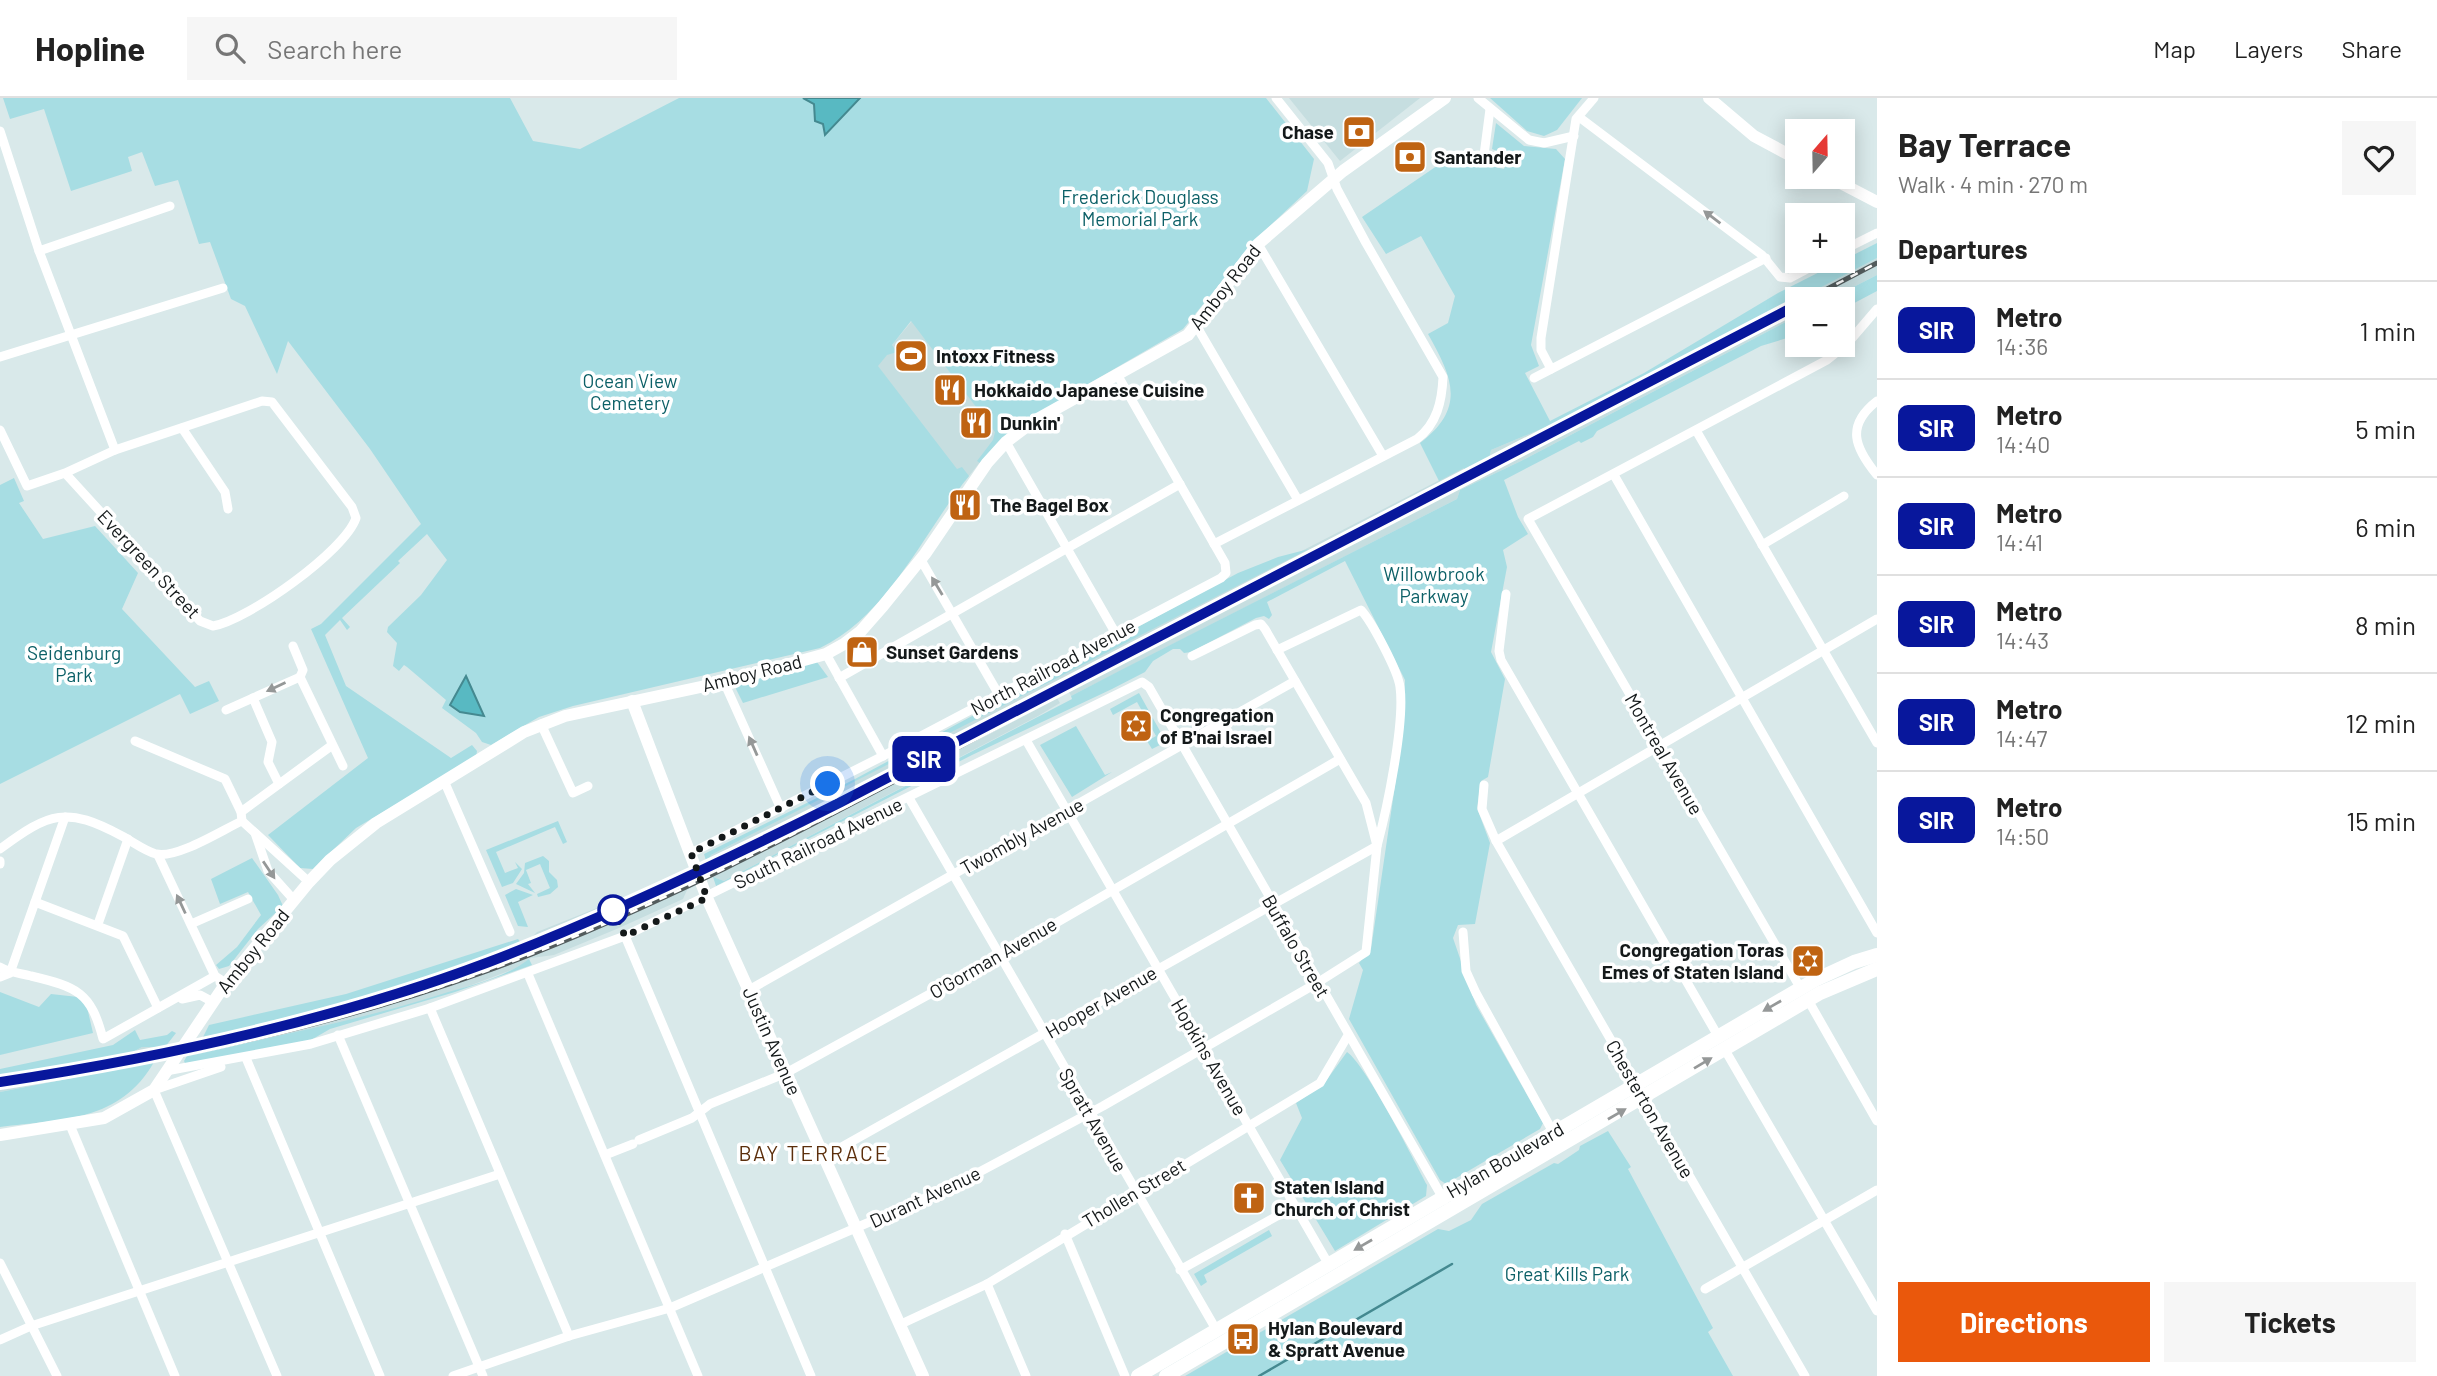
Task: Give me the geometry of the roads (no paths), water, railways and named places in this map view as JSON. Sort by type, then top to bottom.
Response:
[{"type":"main road","name":"Amboy Road","points":[[0,1135],[104,1118],[154,1090],[213,1002],[220,980],[309,882],[369,828],[541,724],[724,682],[826,654],[861,631],[921,560],[987,463],[1006,442],[1034,421],[1178,342],[1197,327],[1258,244],[1334,179],[1445,98]]},
{"type":"main road","points":[[1709,98],[1754,136],[1785,153]]},
{"type":"main road","points":[[1852,189],[1877,202]]},
{"type":"main road","name":"Justin Avenue","points":[[632,701],[707,898],[923,1376]]},
{"type":"main road","name":"Hylan Boulevard","points":[[1166,1376],[1645,1098],[1722,1043],[1804,995],[1840,967],[1877,955]]},
{"type":"main road","name":"Hylan Boulevard","points":[[1804,995],[1877,969]]},
{"type":"main road","name":"Hylan Boulevard","points":[[1138,1376],[1636,1083],[1722,1043]]},
{"type":"street","points":[[1118,376],[1214,544],[1417,439],[1432,423],[1441,401],[1443,377],[1366,243],[1328,163],[1276,98]]},
{"type":"street","points":[[1478,98],[1529,141],[1541,143],[1574,136]]},
{"type":"street","points":[[1551,369],[1541,341],[1574,136],[1579,117],[1594,98]]},
{"type":"street","points":[[1484,155],[1490,109]]},
{"type":"street","points":[[1579,117],[1766,258],[1783,279],[1799,273]]},
{"type":"street","points":[[0,131],[69,335],[115,450]]},
{"type":"street","points":[[39,251],[170,206]]},
{"type":"street","points":[[1855,244],[1877,233]]},
{"type":"street","points":[[1258,244],[1383,456]]},
{"type":"street","points":[[1534,378],[1766,258]]},
{"type":"street","points":[[0,356],[223,288]]},
{"type":"street","points":[[1877,309],[1833,356],[1614,475],[1877,933]]},
{"type":"street","points":[[1197,327],[1298,500]]},
{"type":"street","name":"Evergreen Street","points":[[65,473],[200,621],[218,625],[281,593],[299,580],[346,533],[356,518],[352,507],[272,402],[262,401],[182,428]]},
{"type":"street","points":[[1877,401],[1859,419],[1857,444],[1865,461],[1877,475]]},
{"type":"street","points":[[0,430],[27,486],[65,473],[115,450],[182,428],[225,492],[228,509]]},
{"type":"street","points":[[1697,432],[1877,743]]},
{"type":"street","points":[[1006,442],[1116,634]]},
{"type":"street","name":"Montreal Avenue","points":[[1614,475],[1528,519],[1877,1121]]},
{"type":"street","points":[[839,678],[1180,484]]},
{"type":"street","points":[[1762,545],[1844,496]]},
{"type":"street","name":"North Railroad Avenue","points":[[691,853],[781,809],[1221,578],[1226,573],[1225,563],[1214,544]]},
{"type":"street","points":[[921,560],[999,695]]},
{"type":"street","points":[[1506,594],[1499,651],[1577,793],[1877,1311]]},
{"type":"street","points":[[1277,650],[1361,610],[1399,682],[1401,691],[1388,801],[1377,846]]},
{"type":"street","points":[[1496,841],[1877,619]]},
{"type":"street","points":[[1192,656],[1261,624],[1366,803],[1377,846]]},
{"type":"street","points":[[226,710],[300,677],[303,670],[293,646]]},
{"type":"street","points":[[826,654],[883,756]]},
{"type":"street","points":[[300,677],[331,746],[343,766]]},
{"type":"street","name":"Twombly Avenue","points":[[749,990],[1294,681]]},
{"type":"street","points":[[724,682],[781,809]]},
{"type":"street","name":"Buffalo Street","points":[[1142,682],[1149,687],[1180,746],[1451,1211]]},
{"type":"street","name":"South Railroad Avenue","points":[[166,1071],[246,1058],[430,1008],[625,936],[1142,682]]},
{"type":"street","points":[[253,698],[272,742],[268,762],[279,784]]},
{"type":"street","points":[[541,724],[573,793],[588,786]]},
{"type":"street","name":"Hopkins Avenue","points":[[1026,740],[1329,1265]]},
{"type":"street","points":[[135,741],[225,779],[242,816],[255,833],[268,871],[295,900]]},
{"type":"street","points":[[158,855],[184,849],[242,816],[279,784],[331,746]]},
{"type":"street","name":"O'Gorman Avenue","points":[[605,1155],[699,1113],[710,1104],[786,1073],[999,956],[1340,759]]},
{"type":"street","points":[[445,783],[510,932]]},
{"type":"street","name":"Chesterton Avenue","points":[[1484,785],[1482,810],[1496,841],[1805,1376]]},
{"type":"street","name":"Spratt Avenue","points":[[909,798],[1217,1331]]},
{"type":"street","points":[[0,977],[10,972],[65,817]]},
{"type":"street","points":[[0,849],[41,821],[65,817],[87,818],[158,855],[220,980],[158,1008],[103,1039],[93,1006],[80,994],[56,983],[0,967]]},
{"type":"street","points":[[255,833],[266,840],[309,882]]},
{"type":"street","points":[[98,924],[128,839]]},
{"type":"street","name":"Hooper Avenue","points":[[824,1157],[1377,846]]},
{"type":"street","name":"Durant Avenue","points":[[453,1376],[481,1371],[569,1336],[670,1308],[961,1182],[1089,1113],[1317,983],[1366,952],[1377,846]]},
{"type":"street","points":[[191,925],[248,899]]},
{"type":"street","points":[[35,902],[124,936],[158,1008]]},
{"type":"street","points":[[1463,932],[1466,971],[1553,1132]]},
{"type":"street","points":[[625,936],[811,1376]]},
{"type":"street","points":[[528,974],[698,1376]]},
{"type":"street","points":[[173,1001],[200,995],[213,1002]]},
{"type":"street","points":[[430,1008],[569,1336]]},
{"type":"street","points":[[338,1035],[481,1371]]},
{"type":"street","name":"Thollen Street","points":[[899,1325],[987,1284],[1065,1234],[1320,1083],[1348,1037]]},
{"type":"street","points":[[246,1058],[380,1376]]},
{"type":"street","name":"South Railroad Avenue","points":[[154,1090],[246,1058]]},
{"type":"street","points":[[154,1090],[277,1376]]},
{"type":"street","points":[[70,1125],[175,1376]]},
{"type":"street","points":[[0,1339],[31,1326],[500,1174]]},
{"type":"street","points":[[1705,1289],[1877,1190]]},
{"type":"street","points":[[1180,1270],[1295,1206]]},
{"type":"street","points":[[1065,1234],[1125,1376]]},
{"type":"street","points":[[0,1263],[57,1376]]},
{"type":"street","points":[[987,1284],[1026,1376]]},
{"type":"waterway","points":[[1259,1376],[1452,1264]]},
{"type":"railway","points":[[1831,287],[1877,263]]},
{"type":"railway","points":[[0,1087],[183,1054],[364,1010],[481,973],[627,914],[770,846],[1785,316]]},
{"type":"metro line","name":"SIR","points":[[0,1082],[163,1051],[324,1014],[406,990],[547,939],[683,879],[841,802],[1785,311]]},
{"type":"place","name":"Chase","points":[[1359,132]]},
{"type":"place","name":"Santander","points":[[1410,157]]},
{"type":"place","name":"Intoxx Fitness","points":[[911,356]]},
{"type":"place","name":"Hokkaido Japanese Cuisine","points":[[950,390]]},
{"type":"place","name":"Dunkin'","points":[[976,423]]},
{"type":"place","name":"The Bagel Box","points":[[965,505]]},
{"type":"place","name":"Sunset Gardens","points":[[862,652]]},
{"type":"place","name":"Congregation of B'nai Israel","points":[[1136,726]]},
{"type":"place","name":"Congregation Toras Emes of Staten Island","points":[[1808,961]]},
{"type":"place","name":"Staten Island Church of Christ","points":[[1249,1198]]},
{"type":"place","name":"Hylan Boulevard & Spratt Avenue","points":[[1243,1339]]},
{"type":"district","name":"BAY TERRACE","points":[[814,1154]]},
{"type":"park label","name":"Frederick Douglass Memorial Park","points":[[1140,208]]},
{"type":"park label","name":"Ocean View Cemetery","points":[[630,392]]},
{"type":"park label","name":"Willowbrook Parkway","points":[[1434,585]]},
{"type":"park label","name":"Seidenburg Park","points":[[74,664]]},
{"type":"park label","name":"Great Kills Park","points":[[1567,1274]]}]
